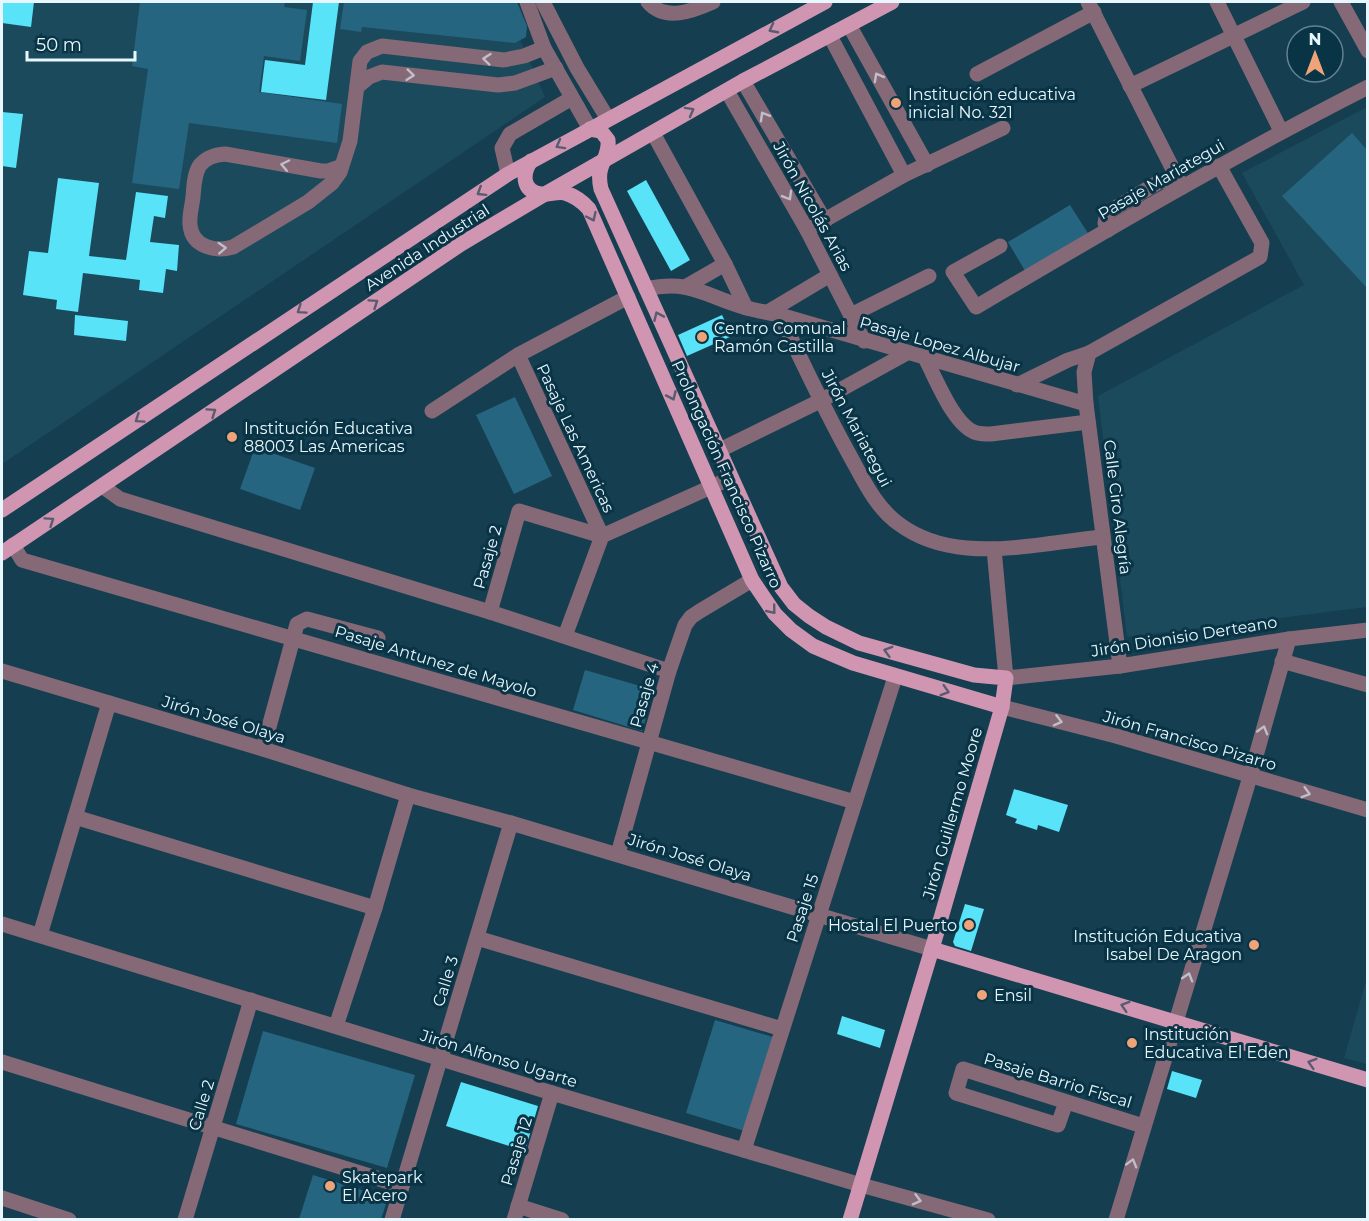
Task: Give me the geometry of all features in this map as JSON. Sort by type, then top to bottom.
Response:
[{"type":"main road","name":"Avenida Industrial","points":[[2,510],[508,174],[825,2]]},
{"type":"main road","name":"Avenida Industrial","points":[[8,549],[461,244],[743,81],[892,2]]},
{"type":"main road","name":"Prolongación Francisco Pizarro","points":[[590,129],[601,131],[608,140],[607,153],[599,178],[601,189],[781,587],[794,604],[809,616],[859,643],[974,675],[1006,678]]},
{"type":"main road","points":[[531,161],[525,170],[525,181],[534,192],[545,194]]},
{"type":"main road","name":"Prolongación Francisco Pizarro","points":[[545,194],[561,192],[572,196],[589,209],[752,580],[775,614],[791,630],[813,646],[852,663],[1002,707]]},
{"type":"main road","name":"Jirón Guillermo Moore","points":[[850,1220],[1002,707],[1006,678]]},
{"type":"main road","name":"Jirón José Olaya","points":[[932,948],[1368,1080]]},
{"type":"street","points":[[527,2],[544,48],[590,129]]},
{"type":"street","points":[[543,2],[577,68],[608,119]]},
{"type":"street","points":[[648,2],[654,9],[677,14],[695,10],[713,2]]},
{"type":"street","points":[[1217,2],[1281,131]]},
{"type":"street","points":[[1130,87],[1303,2]]},
{"type":"street","points":[[1341,2],[1368,51]]},
{"type":"street","points":[[977,74],[1091,7],[1180,183]]},
{"type":"street","points":[[849,25],[927,165]]},
{"type":"street","points":[[830,36],[904,175]]},
{"type":"street","points":[[342,166],[321,171],[225,154],[210,157],[196,172],[190,218],[192,231],[198,242],[210,249],[233,248],[327,188],[337,177],[342,166],[350,141],[360,61],[367,52],[382,46],[504,60],[524,56],[544,48]]},
{"type":"street","points":[[357,87],[369,77],[382,72],[498,85],[515,83],[556,68]]},
{"type":"street","name":"Jirón Nicolás Arias","points":[[743,81],[825,221]]},
{"type":"street","name":"Pasaje Mariategui","points":[[1000,246],[953,272],[976,307],[1108,230],[1180,183],[1218,166],[1368,87]]},
{"type":"street","name":"Jirón Nicolás Arias","points":[[727,91],[807,230],[864,340]]},
{"type":"street","points":[[508,174],[502,148],[510,134],[572,98]]},
{"type":"street","points":[[807,230],[904,175],[1003,128]]},
{"type":"street","points":[[653,133],[725,264],[746,308]]},
{"type":"street","points":[[1017,385],[1068,360],[1089,353],[1260,257],[1262,243],[1218,166]]},
{"type":"street","points":[[685,287],[725,264]]},
{"type":"street","points":[[774,314],[830,275]]},
{"type":"street","points":[[851,315],[929,276]]},
{"type":"street","name":"Pasaje Lopez Albujar","points":[[646,289],[662,285],[704,290],[746,308],[774,314],[1086,404]]},
{"type":"street","points":[[432,411],[518,355],[628,297]]},
{"type":"street","name":"Jirón Mariategui","points":[[774,314],[869,490],[879,505],[898,524],[942,544],[967,548],[994,549],[1103,537]]},
{"type":"street","points":[[718,451],[820,401],[907,353]]},
{"type":"street","name":"Calle Ciro Alegría","points":[[1089,353],[1084,372],[1086,404],[1120,666]]},
{"type":"street","name":"Pasaje Las Americas","points":[[518,355],[602,536]]},
{"type":"street","points":[[925,358],[957,418],[966,428],[977,433],[991,434],[1088,422]]},
{"type":"street","points":[[565,636],[602,536],[730,478]]},
{"type":"street","points":[[102,486],[120,499],[490,612],[669,670]]},
{"type":"street","name":"Pasaje 2","points":[[490,612],[519,511],[602,536]]},
{"type":"street","name":"Pasaje Antunez de Mayolo","points":[[8,549],[22,560],[855,802]]},
{"type":"street","name":"Jirón Guillermo Moore","points":[[994,549],[1006,678]]},
{"type":"street","name":"Pasaje 4","points":[[618,854],[669,670],[685,625],[691,617],[752,580]]},
{"type":"street","points":[[263,749],[297,624],[307,618],[378,638]]},
{"type":"street","name":"Jirón Dionisio Derteano","points":[[1006,678],[1120,666],[1289,639],[1368,630]]},
{"type":"street","points":[[1116,1220],[1250,777],[1289,639]]},
{"type":"street","points":[[1282,661],[1368,685]]},
{"type":"street","name":"Jirón José Olaya","points":[[2,672],[263,749],[408,795],[618,854],[932,948]]},
{"type":"street","name":"Pasaje 15","points":[[744,1150],[895,676]]},
{"type":"street","points":[[40,935],[109,703]]},
{"type":"street","name":"Jirón Francisco Pizarro","points":[[1002,707],[1116,736],[1368,810]]},
{"type":"street","points":[[336,1026],[375,908],[408,795]]},
{"type":"street","points":[[75,817],[375,908]]},
{"type":"street","name":"Calle 3","points":[[392,1220],[511,823]]},
{"type":"street","name":"Jirón Alfonso Ugarte","points":[[2,924],[552,1094],[988,1220]]},
{"type":"street","points":[[477,939],[782,1029]]},
{"type":"street","name":"Calle 2","points":[[185,1220],[251,1000]]},
{"type":"street","points":[[2,1062],[402,1186]]},
{"type":"street","name":"Pasaje Barrio Fiscal","points":[[1066,1102],[1058,1125],[956,1092],[963,1069],[1143,1126]]},
{"type":"street","name":"Pasaje 12","points":[[516,1213],[552,1094]]},
{"type":"street","points":[[2,1198],[69,1220]]},
{"type":"street","points":[[516,1213],[562,1220]]},
{"type":"shaded area","points":[[2,2],[504,2],[545,97],[2,464]]},
{"type":"shaded area","points":[[140,2],[285,2],[284,7],[307,10],[300,61],[264,56],[259,92],[342,104],[337,143],[189,123],[179,189],[132,183],[148,69],[132,66]]},
{"type":"shaded area","points":[[344,2],[517,2],[527,26],[526,37],[515,43],[362,27],[361,32],[340,29]]},
{"type":"shaded area","points":[[1365,108],[1368,111],[1367,607],[1127,637],[1098,396],[1304,285],[1242,173]]},
{"type":"shaded area","points":[[1352,133],[1367,150],[1367,288],[1282,196]]},
{"type":"shaded area","points":[[1070,205],[1091,238],[1028,276],[1008,242]]},
{"type":"shaded area","points":[[515,397],[552,476],[514,494],[476,415]]},
{"type":"shaded area","points":[[255,447],[315,468],[300,510],[240,489]]},
{"type":"shaded area","points":[[585,670],[654,690],[642,731],[573,710]]},
{"type":"shaded area","points":[[1367,978],[1368,1064],[1344,1058]]},
{"type":"shaded area","points":[[715,1020],[776,1038],[748,1132],[686,1113]]},
{"type":"shaded area","points":[[263,1031],[415,1075],[387,1168],[236,1124]]},
{"type":"shaded area","name":"Skatepark El Acero","points":[[313,1175],[388,1198],[381,1219],[299,1219]]},
{"type":"building","points":[[2,2],[34,2],[31,27],[2,23]]},
{"type":"building","points":[[313,2],[339,2],[326,100],[261,92],[265,60],[305,65]]},
{"type":"building","points":[[2,112],[23,114],[16,168],[2,166]]},
{"type":"building","points":[[58,178],[99,183],[89,256],[126,260],[136,192],[168,196],[165,218],[154,216],[150,242],[179,245],[177,271],[166,269],[163,293],[139,290],[140,280],[83,273],[78,312],[56,309],[57,300],[23,295],[29,251],[48,253]]},
{"type":"building","points":[[646,180],[690,260],[671,271],[627,191]]},
{"type":"building","points":[[75,315],[128,321],[126,341],[74,335]]},
{"type":"building","name":"Centro Comunal Ramón Castilla","points":[[722,315],[732,336],[687,356],[678,335]]},
{"type":"building","points":[[1014,789],[1068,805],[1059,832],[1038,825],[1037,830],[1015,823],[1017,819],[1006,815]]},
{"type":"building","name":"Hostal El Puerto","points":[[965,904],[984,909],[971,951],[955,946],[953,942]]},
{"type":"building","points":[[842,1016],[885,1030],[880,1048],[837,1034]]},
{"type":"building","points":[[1172,1071],[1202,1080],[1196,1098],[1167,1089]]},
{"type":"building","points":[[461,1082],[538,1106],[525,1151],[446,1126]]},
{"type":"place","name":"Institución educativa inicial No. 321","points":[[896,103]]},
{"type":"place","name":"Centro Comunal Ramón Castilla","points":[[702,337]]},
{"type":"place","name":"Institución Educativa 88003 Las Americas","points":[[232,437]]},
{"type":"place","name":"Hostal El Puerto","points":[[969,925]]},
{"type":"place","name":"Institución Educativa Isabel De Aragon","points":[[1254,945]]},
{"type":"place","name":"Ensil","points":[[982,995]]},
{"type":"place","name":"Institución Educativa El Eden","points":[[1132,1043]]},
{"type":"place","name":"Skatepark El Acero","points":[[330,1186]]}]
